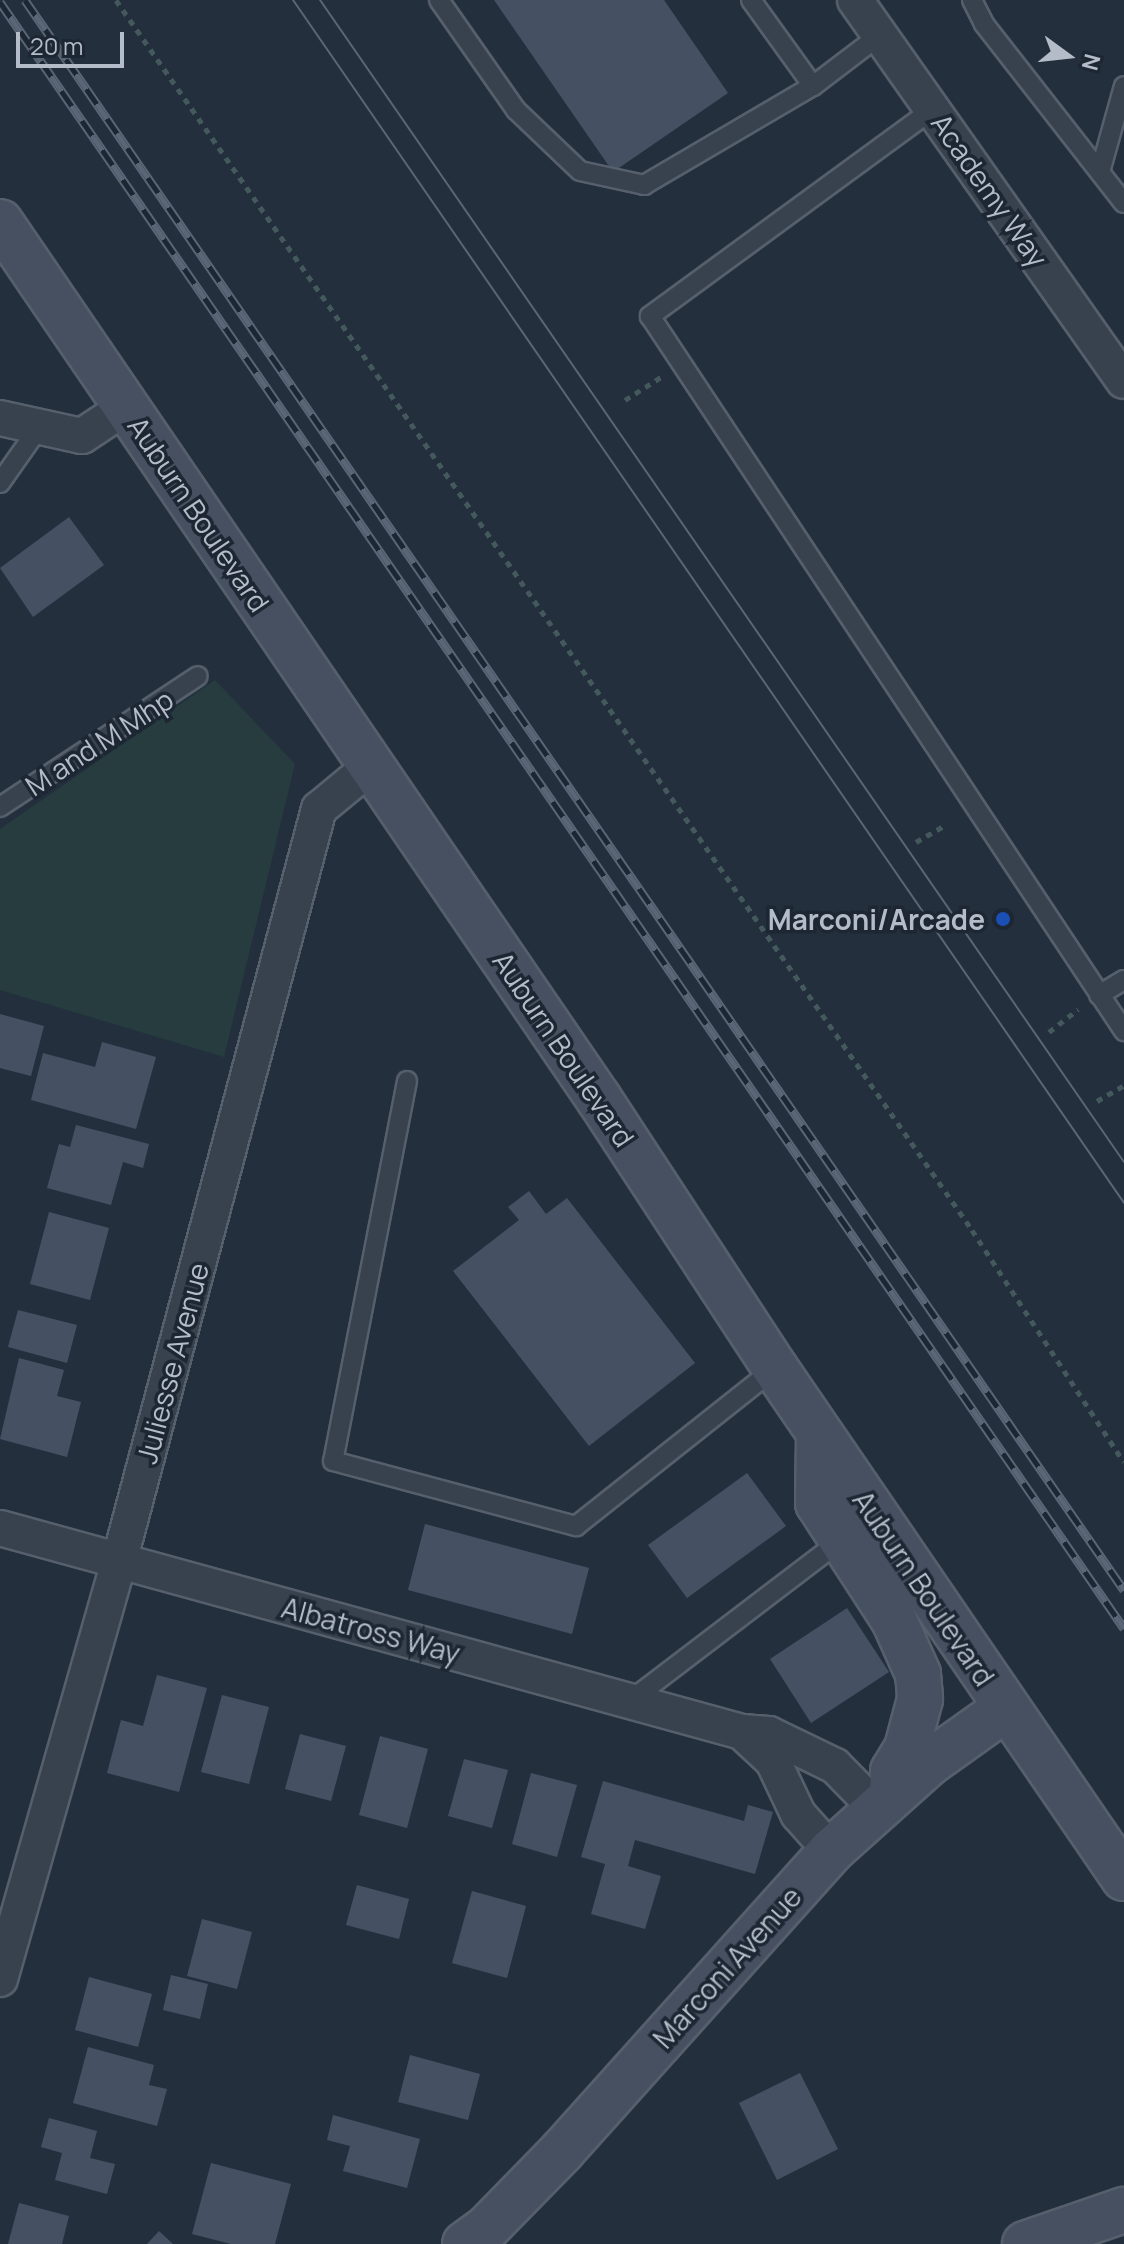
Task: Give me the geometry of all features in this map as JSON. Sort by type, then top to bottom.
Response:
[{"type":"street","name":"Academy Way","points":[[855,0],[1118,360]]},
{"type":"street","name":"Auburn Boulevard","points":[[0,222],[599,1099],[819,1434],[1124,1878]]},
{"type":"street","points":[[0,418],[38,429],[82,436],[126,407]]},
{"type":"street","name":"Juliesse Avenue","points":[[0,1979],[119,1562],[319,809],[371,766]]},
{"type":"street","points":[[819,1434],[818,1503],[894,1620],[918,1674],[920,1699],[907,1748],[893,1771],[884,1801]]},
{"type":"street","name":"Albatross Way","points":[[0,1528],[742,1732],[769,1734],[835,1766],[884,1801]]},
{"type":"street","name":"Marconi Avenue","points":[[465,2244],[486,2229],[554,2159],[831,1851],[884,1801],[1006,1708]]},
{"type":"street","name":"Albatross Way","points":[[742,1732],[773,1761],[798,1814],[831,1851]]},
{"type":"street","points":[[1025,2244],[1124,2210]]},
{"type":"lane","points":[[439,0],[516,110],[580,171],[644,185],[813,86],[880,35]]},
{"type":"lane","points":[[751,0],[813,86]]},
{"type":"lane","points":[[972,0],[984,24],[1124,203]]},
{"type":"lane","points":[[1100,172],[1124,86]]},
{"type":"lane","points":[[933,109],[650,316],[1092,1000],[1124,1031]]},
{"type":"lane","points":[[0,483],[38,429]]},
{"type":"lane","name":"M and M Mhp","points":[[0,807],[198,676]]},
{"type":"lane","points":[[1092,1000],[1124,980]]},
{"type":"lane","points":[[407,1081],[333,1461],[576,1526],[775,1368]]},
{"type":"lane","points":[[630,1701],[840,1541]]},
{"type":"path","points":[[116,0],[972,1230],[1124,1462]]},
{"type":"path","points":[[625,400],[682,364]]},
{"type":"path","points":[[916,842],[945,825]]},
{"type":"path","points":[[1049,1032],[1092,1000]]},
{"type":"path","points":[[1097,1101],[1123,1086]]},
{"type":"green space","points":[[215,680],[295,764],[224,1057],[0,990],[0,829]]},
{"type":"building","points":[[494,0],[664,0],[728,93],[613,172]]},
{"type":"building","points":[[69,517],[104,565],[33,617],[0,568]]},
{"type":"building","points":[[0,1014],[44,1026],[31,1076],[0,1068]]},
{"type":"building","points":[[102,1042],[156,1057],[136,1129],[31,1100],[43,1053],[95,1067]]},
{"type":"building","points":[[76,1125],[149,1144],[143,1168],[123,1162],[111,1205],[47,1188],[59,1144],[70,1147]]},
{"type":"building","points":[[529,1191],[546,1214],[567,1198],[695,1363],[589,1446],[453,1271],[519,1220],[508,1207]]},
{"type":"building","points":[[49,1212],[109,1228],[90,1300],[30,1284]]},
{"type":"building","points":[[18,1310],[77,1325],[67,1363],[8,1347]]},
{"type":"building","points":[[19,1358],[64,1370],[57,1396],[81,1402],[67,1457],[0,1439]]},
{"type":"building","points":[[747,1473],[786,1526],[687,1598],[648,1545]]},
{"type":"building","points":[[425,1524],[589,1568],[572,1634],[408,1590]]},
{"type":"building","points":[[847,1608],[889,1672],[811,1723],[770,1659]]},
{"type":"building","points":[[157,1675],[207,1688],[179,1792],[107,1773],[121,1720],[143,1726]]},
{"type":"building","points":[[222,1695],[269,1707],[249,1784],[201,1772]]},
{"type":"building","points":[[300,1734],[346,1746],[331,1801],[285,1789]]},
{"type":"building","points":[[380,1736],[428,1749],[407,1828],[359,1815]]},
{"type":"building","points":[[464,1759],[508,1770],[492,1828],[448,1816]]},
{"type":"building","points":[[531,1773],[577,1785],[557,1857],[512,1844]]},
{"type":"building","points":[[603,1781],[744,1821],[748,1805],[773,1812],[755,1874],[635,1840],[628,1866],[661,1876],[645,1929],[591,1914],[605,1864],[581,1857]]},
{"type":"building","points":[[357,1885],[409,1899],[399,1939],[346,1925]]},
{"type":"building","points":[[472,1891],[526,1906],[507,1978],[452,1963]]},
{"type":"building","points":[[202,1919],[252,1932],[237,1989],[187,1976]]},
{"type":"building","points":[[171,1975],[208,1984],[200,2019],[163,2010]]},
{"type":"building","points":[[89,1977],[152,1994],[138,2047],[75,2030]]},
{"type":"building","points":[[88,2047],[154,2065],[149,2085],[167,2089],[157,2126],[73,2103]]},
{"type":"building","points":[[410,2055],[480,2074],[468,2120],[398,2102]]},
{"type":"building","points":[[800,2073],[838,2149],[777,2180],[739,2103]]},
{"type":"building","points":[[333,2115],[420,2139],[407,2188],[343,2171],[350,2146],[327,2140]]},
{"type":"building","points":[[49,2118],[97,2131],[90,2158],[115,2164],[107,2194],[55,2180],[62,2153],[41,2147]]},
{"type":"building","points":[[211,2163],[291,2184],[275,2244],[231,2244],[192,2234]]},
{"type":"building","points":[[19,2203],[69,2216],[62,2244],[8,2244]]},
{"type":"building","points":[[159,2231],[173,2244],[147,2244]]},
{"type":"tram line","points":[[293,0],[1124,1203]]},
{"type":"tram line","points":[[320,0],[1124,1162]]},
{"type":"railway","points":[[25,0],[1124,1590]]},
{"type":"railway","points":[[0,2],[1124,1628]]},
{"type":"place","name":"Marconi/Arcade","points":[[1003,919]]}]
